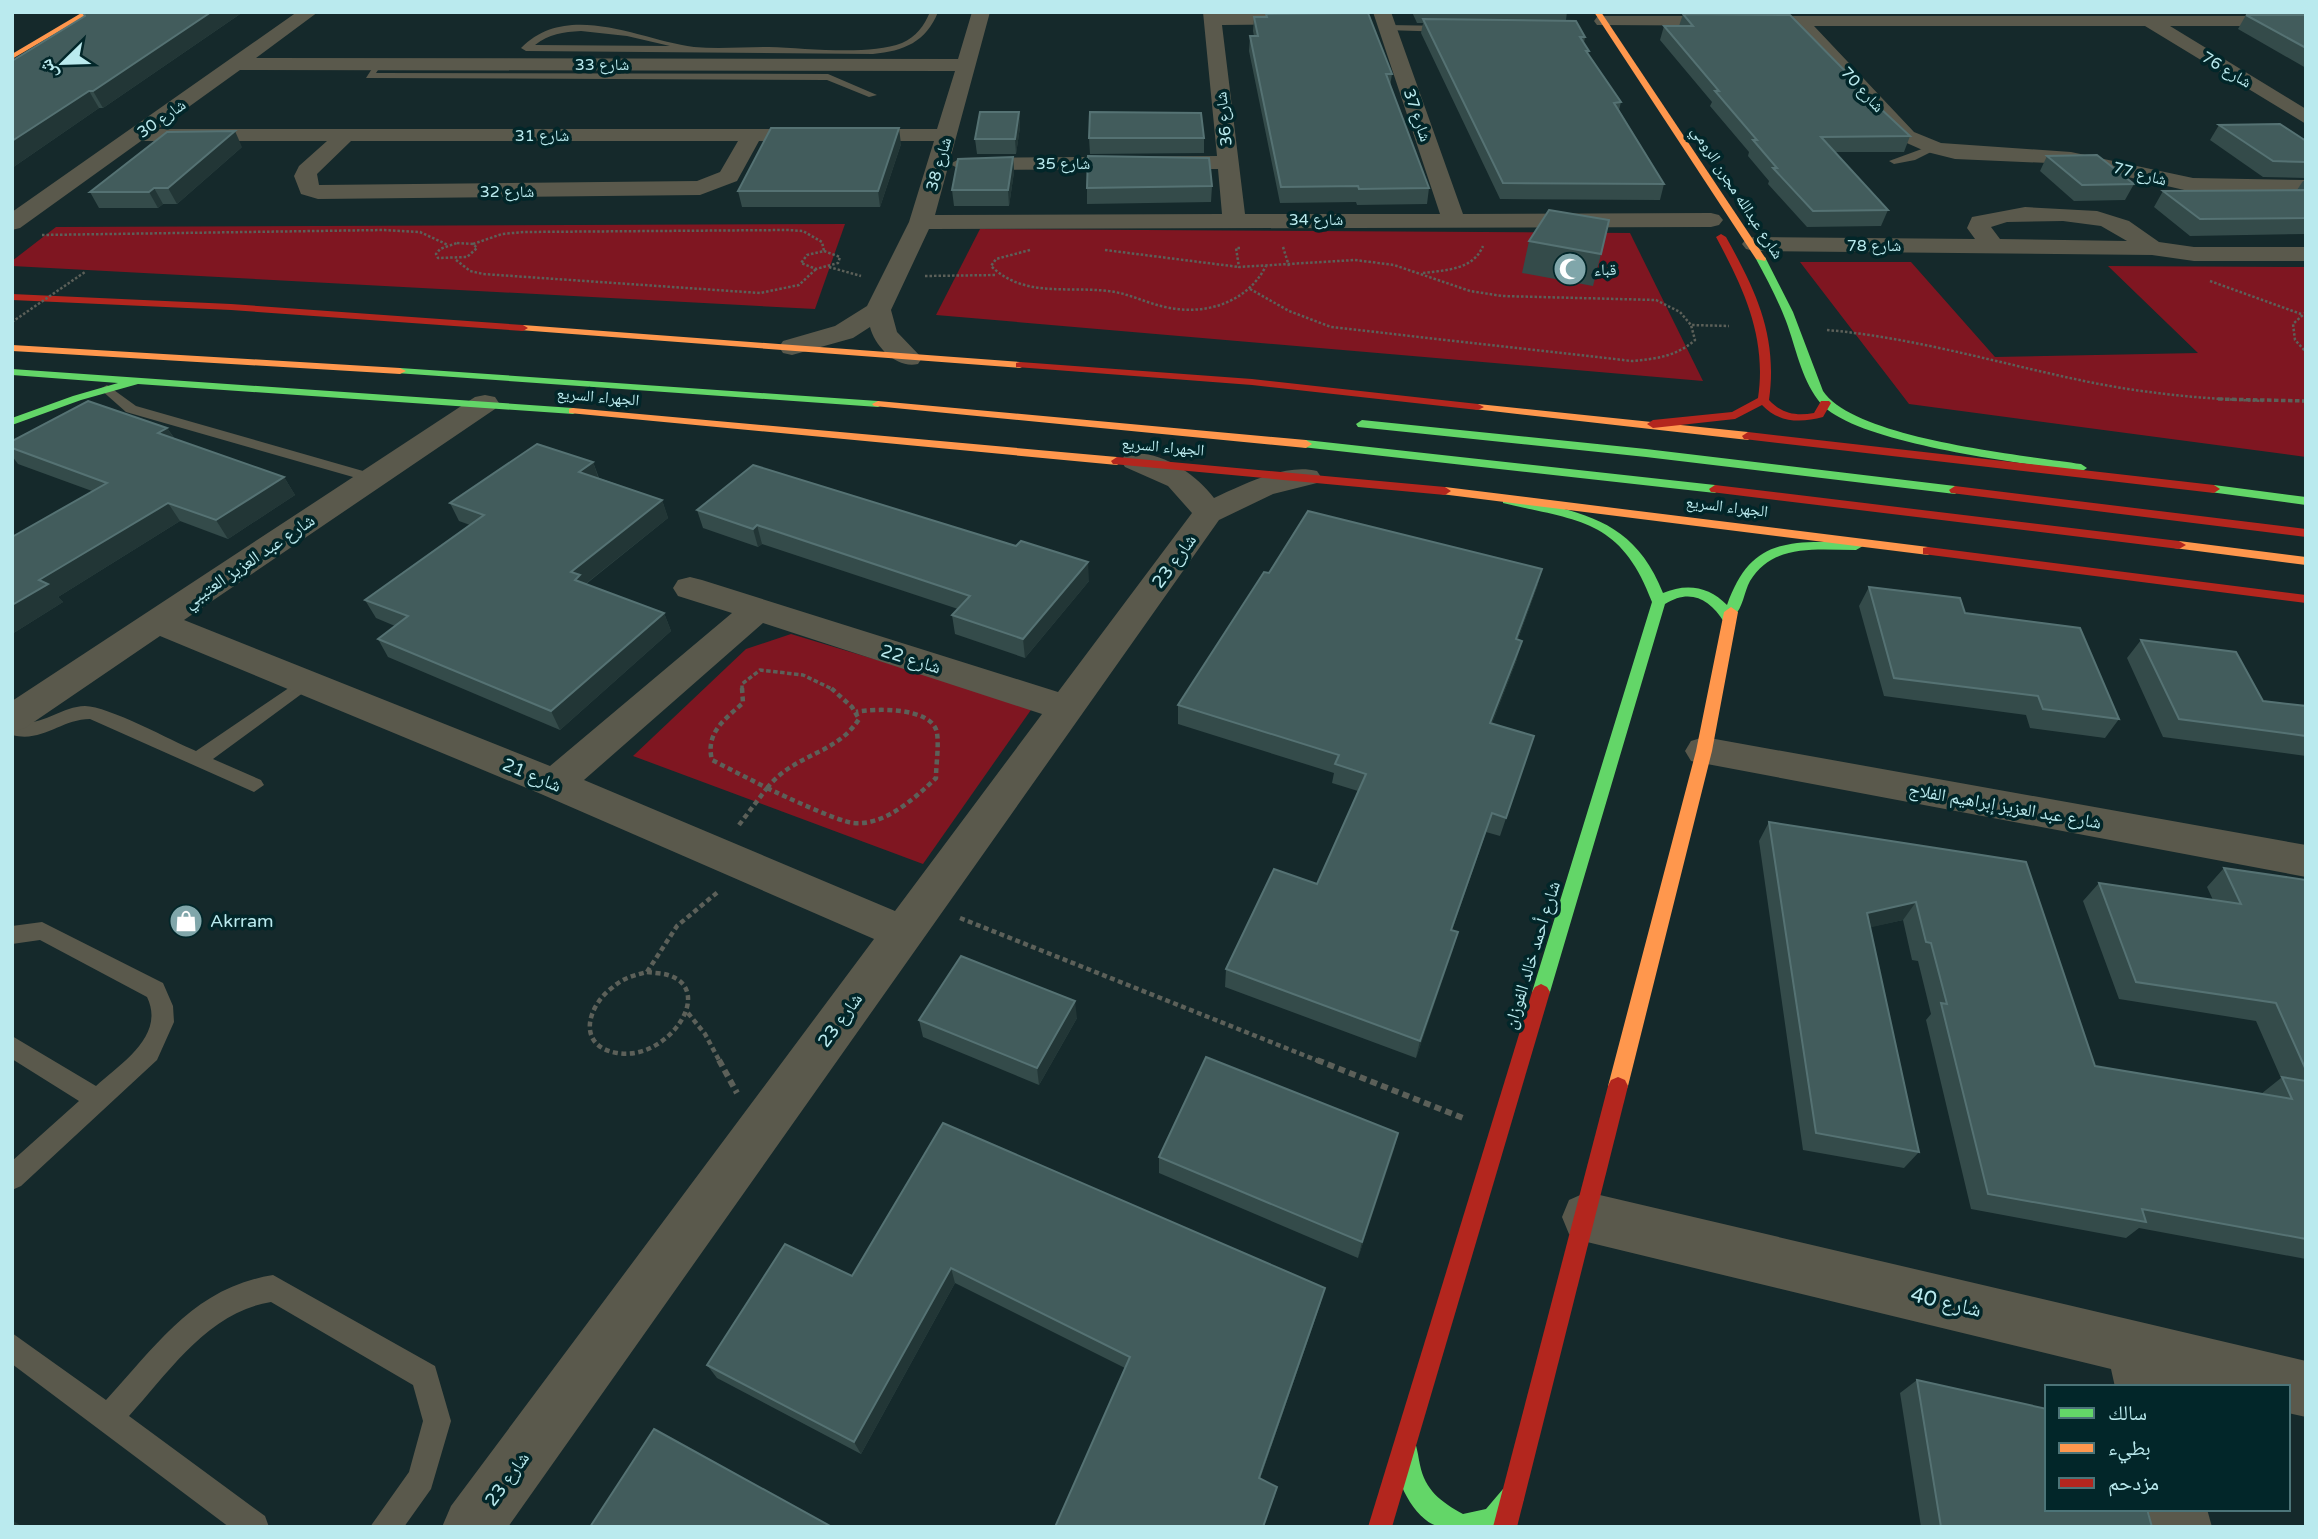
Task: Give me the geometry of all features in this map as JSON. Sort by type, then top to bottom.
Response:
[{"type":"main road","points":[[12,46],[69,12]]},
{"type":"main road","points":[[12,57],[89,12]]},
{"type":"main road","name":"شارع عبدالله مجرن الرومي","points":[[1600,16],[1754,244],[1794,328],[1810,375],[1825,403]]},
{"type":"main road","points":[[1653,425],[1735,415],[1762,400],[1767,387],[1768,354],[1763,327],[1734,259],[1707,214]]},
{"type":"main road","points":[[12,297],[244,308],[1252,382],[2148,480],[2306,501]]},
{"type":"main road","name":"الجهراء السريع","points":[[12,348],[471,375],[1074,421],[1651,481],[2306,561]]},
{"type":"main road","name":"الجهراء السريع","points":[[12,372],[485,403],[1488,495],[1915,547],[2306,599]]},
{"type":"main road","points":[[12,422],[137,381]]},
{"type":"main road","points":[[1762,400],[1775,412],[1799,419],[1819,415],[1825,403],[1847,418],[1889,433],[2148,480]]},
{"type":"main road","points":[[1340,422],[1646,453],[2306,533]]},
{"type":"main road","points":[[1488,495],[1581,519],[1628,542],[1645,559],[1654,576],[1658,602]]},
{"type":"main road","points":[[1505,1527],[1587,1217],[1704,751],[1728,619],[1738,586],[1748,568],[1768,553],[1793,546],[1825,544],[1915,547]]},
{"type":"main road","points":[[1658,602],[1666,594],[1680,590],[1696,591],[1713,597],[1725,608],[1728,619]]},
{"type":"main road","name":"شارع أحمد خالد الفوزان","points":[[1380,1527],[1658,602]]},
{"type":"main road","points":[[1405,1443],[1408,1476],[1428,1509],[1461,1527],[1493,1520],[1512,1498]]},
{"type":"street","name":"شارع 30","points":[[12,223],[309,12]]},
{"type":"street","name":"شارع 38","points":[[878,310],[920,222],[981,12]]},
{"type":"street","name":"شارع 36","points":[[1234,219],[1212,16],[1319,20]]},
{"type":"street","points":[[1600,16],[1799,21],[1948,17],[2306,21]]},
{"type":"street","name":"شارع 37","points":[[1382,20],[1461,219]]},
{"type":"street","name":"شارع 70","points":[[1799,21],[1907,135],[1934,148]]},
{"type":"street","name":"شارع 76","points":[[2149,21],[2306,118]]},
{"type":"street","name":"شارع 33","points":[[239,64],[964,65]]},
{"type":"street","points":[[2262,90],[2295,90]]},
{"type":"street","name":"شارع 31","points":[[137,135],[947,135]]},
{"type":"street","name":"شارع 32","points":[[346,135],[307,171],[305,176],[309,188],[331,192],[700,188],[729,176],[751,136]]},
{"type":"street","name":"شارع 77","points":[[1934,148],[1963,153],[2071,158],[2193,186],[2306,187]]},
{"type":"street","name":"شارع 35","points":[[939,164],[1228,162]]},
{"type":"street","name":"شارع 34","points":[[920,222],[1461,219],[1707,214]]},
{"type":"street","name":"شارع 78","points":[[1754,244],[2152,248],[2194,254],[2306,254]]},
{"type":"street","points":[[792,347],[844,332],[878,310],[885,335],[908,358]]},
{"type":"street","name":"شارع عبد العزيز العتيبي","points":[[12,719],[485,403]]},
{"type":"street","points":[[1136,461],[1182,482],[1201,500],[1209,513]]},
{"type":"street","name":"شارع 23","points":[[472,1527],[1209,513],[1263,487],[1306,477]]},
{"type":"street","name":"شارع 22","points":[[690,588],[1066,708]]},
{"type":"street","points":[[555,784],[756,611]]},
{"type":"street","name":"شارع 21","points":[[159,623],[751,867],[914,918]]},
{"type":"street","name":"شارع عبد العزيز إبراهيم الفلاج","points":[[1704,751],[2306,861]]},
{"type":"street","name":"شارع 40","points":[[1587,1217],[2138,1366],[2277,1385]]},
{"type":"lane","points":[[688,48],[592,28],[551,31],[526,48],[893,49],[918,39],[934,12]]},
{"type":"lane","points":[[1382,20],[1454,29]]},
{"type":"lane","points":[[377,64],[369,76],[828,78],[872,95]]},
{"type":"lane","points":[[1894,161],[1911,158],[1934,148]]},
{"type":"lane","points":[[107,389],[131,409],[372,478]]},
{"type":"lane","points":[[198,760],[305,682]]},
{"type":"lane","points":[[12,728],[33,732],[46,729],[72,715],[92,713],[254,785]]},
{"type":"lane","points":[[12,935],[42,931],[155,990],[163,1001],[163,1019],[154,1046],[12,1178]]},
{"type":"lane","points":[[12,1046],[97,1100]]},
{"type":"lane","points":[[108,1418],[200,1319],[243,1293],[273,1288],[425,1376],[437,1420],[434,1432],[421,1479],[385,1527]]},
{"type":"lane","points":[[12,1348],[254,1527]]},
{"type":"path","points":[[1422,273],[1456,268],[1475,262],[1481,255],[1483,245],[1461,219]]},
{"type":"path","points":[[40,234],[384,230],[420,232],[448,245],[473,244],[485,239],[524,232],[788,230],[813,236],[822,242],[824,251]]},
{"type":"path","points":[[448,245],[436,254],[446,260],[456,260],[474,253],[477,248],[473,244]]},
{"type":"path","points":[[1240,267],[1236,248],[1249,247]]},
{"type":"path","points":[[1273,247],[1284,247],[1289,266]]},
{"type":"path","points":[[2152,248],[2232,290],[2301,314]]},
{"type":"path","points":[[1038,249],[1011,253],[996,259],[991,266],[998,275],[1032,287],[1110,291],[1168,307],[1200,309],[1226,303],[1250,289],[1262,279],[1266,266]]},
{"type":"path","points":[[1093,249],[1240,267],[1354,260],[1394,265],[1470,291],[1502,296],[1656,300],[1680,312],[1691,325],[1695,340],[1688,348],[1654,359],[1632,361],[1331,327],[1307,321],[1250,289]]},
{"type":"path","points":[[456,260],[470,271],[483,274],[760,293],[799,285],[810,279],[817,269],[838,263],[840,257],[824,251],[812,253],[801,262],[817,269]]},
{"type":"path","points":[[12,322],[85,272]]},
{"type":"path","points":[[2306,312],[2292,324],[2295,340],[2306,352]]},
{"type":"path","points":[[1691,325],[1763,327]]},
{"type":"path","points":[[1794,328],[1870,332],[1913,339],[2093,383],[2162,396],[2210,401],[2306,401]]},
{"type":"path","points":[[716,853],[769,789],[787,766],[830,748],[854,729],[859,719],[838,692],[802,675],[770,669],[751,675],[742,684],[743,704],[710,736],[708,750],[712,760],[769,789],[853,823],[891,815],[926,789],[936,778],[938,759],[937,730],[929,719],[892,709],[856,712]]},
{"type":"path","points":[[647,972],[669,933],[687,915],[751,867]]},
{"type":"path","points":[[914,918],[1499,1132]]},
{"type":"path","points":[[647,972],[672,976],[683,985],[689,998],[688,1013],[680,1028],[649,1051],[630,1055],[612,1054],[598,1047],[590,1035],[589,1020],[594,1004],[605,991],[621,980],[647,972]]},
{"type":"path","points":[[688,1013],[705,1034],[757,1135]]},
{"type":"shaded area","points":[[845,224],[815,309],[12,266],[12,261],[56,227]]},
{"type":"shaded area","points":[[980,229],[1630,233],[1703,381],[936,315]]},
{"type":"shaded area","points":[[1800,262],[1911,262],[1995,357],[2198,353],[2108,266],[2306,267],[2306,457],[1909,404]]},
{"type":"shaded area","points":[[791,634],[1033,707],[923,864],[633,756],[746,649]]},
{"type":"building","points":[[83,12],[211,12],[93,91],[89,91],[12,141],[12,61],[85,16]]},
{"type":"building","points":[[1368,13],[1392,74],[1386,74],[1429,188],[1281,187],[1250,36],[1258,36],[1254,17],[1267,17],[1266,14]]},
{"type":"building","points":[[1683,14],[1790,15],[1854,80],[1850,80],[1910,136],[1821,137],[1888,210],[1813,211],[1773,168],[1777,168],[1753,140],[1757,140],[1664,26],[1693,26]]},
{"type":"building","points":[[2246,15],[2306,15],[2306,48]]},
{"type":"building","points":[[1423,19],[1576,21],[1585,37],[1580,37],[1589,51],[1586,51],[1621,102],[1614,103],[1664,184],[1503,183]]},
{"type":"building","points":[[980,112],[1019,112],[1015,139],[975,139]]},
{"type":"building","points":[[1090,112],[1201,113],[1204,138],[1089,138]]},
{"type":"building","points":[[2280,124],[2306,141],[2306,162],[2273,161],[2219,125]]},
{"type":"building","points":[[771,128],[899,128],[878,191],[738,191]]},
{"type":"building","points":[[235,131],[168,188],[154,188],[149,192],[90,192],[167,132]]},
{"type":"building","points":[[2097,155],[2134,184],[2082,185],[2047,156]]},
{"type":"building","points":[[1088,156],[1209,158],[1212,186],[1087,188]]},
{"type":"building","points":[[1013,157],[1008,190],[952,190],[958,159]]},
{"type":"building","points":[[2306,190],[2306,218],[2200,219],[2163,191]]},
{"type":"building","points":[[1549,210],[1609,220],[1601,254],[1529,241]]},
{"type":"building","points":[[88,401],[167,428],[158,433],[284,477],[216,520],[168,503],[39,580],[48,584],[12,605],[12,537],[107,483],[12,448],[12,441]]},
{"type":"building","points":[[537,444],[593,462],[579,472],[662,500],[571,572],[580,575],[575,580],[664,613],[551,711],[378,639],[408,616],[365,600],[484,515],[450,503]]},
{"type":"building","points":[[753,465],[1016,546],[1021,541],[1088,562],[1023,639],[952,615],[970,596],[757,525],[753,529],[697,510]]},
{"type":"building","points":[[1308,511],[1542,569],[1516,639],[1522,641],[1490,723],[1534,736],[1506,818],[1492,813],[1451,930],[1458,932],[1420,1041],[1226,969],[1274,869],[1317,884],[1366,774],[1335,764],[1339,755],[1178,705],[1264,572],[1269,573]]},
{"type":"building","points":[[1869,587],[1960,598],[1965,613],[2080,628],[2119,719],[2043,709],[2038,696],[1894,678]]},
{"type":"building","points":[[2141,640],[2236,652],[2263,701],[2306,706],[2306,736],[2179,719]]},
{"type":"building","points":[[1769,822],[2026,862],[2095,1066],[2292,1099],[2282,1077],[2306,1081],[2306,1239],[2142,1209],[2146,1222],[1988,1194],[1941,1003],[1947,1004],[1931,943],[1926,942],[1916,902],[1867,913],[1919,1152],[1816,1133]]},
{"type":"building","points":[[2224,868],[2306,880],[2306,1070],[2276,1003],[2136,982],[2099,883],[2241,904]]},
{"type":"building","points":[[961,956],[1075,1001],[1037,1068],[919,1020]]},
{"type":"building","points":[[1206,1057],[1398,1133],[1362,1242],[1159,1157]]},
{"type":"building","points":[[943,1123],[1325,1288],[1259,1478],[1277,1487],[1263,1527],[1055,1527],[1130,1357],[951,1268],[854,1442],[707,1365],[785,1244],[852,1276]]},
{"type":"building","points":[[1917,1380],[2045,1409],[2045,1511],[2148,1511],[2152,1527],[1941,1527]]},
{"type":"building","points":[[654,1429],[832,1527],[590,1527]]},
{"type":"traffic: fast","points":[[1761,259],[1788,312],[1817,391],[1824,401],[1841,414],[1904,436],[1985,453],[2081,468]]},
{"type":"traffic: fast","points":[[400,371],[878,404]]},
{"type":"traffic: fast","points":[[12,372],[573,411]]},
{"type":"traffic: fast","points":[[12,422],[77,398],[137,381]]},
{"type":"traffic: fast","points":[[1362,424],[1646,453],[1955,490]]},
{"type":"traffic: fast","points":[[1306,444],[1715,489]]},
{"type":"traffic: fast","points":[[2214,489],[2306,501]]},
{"type":"traffic: fast","points":[[1507,500],[1581,518],[1620,538],[1636,554],[1649,575],[1659,602],[1541,992]]},
{"type":"traffic: fast","points":[[1731,612],[1740,587],[1750,570],[1762,558],[1777,550],[1812,546],[1856,546]]},
{"type":"traffic: fast","points":[[1659,602],[1679,592],[1698,592],[1716,602],[1729,619]]},
{"type":"traffic: fast","points":[[1405,1445],[1410,1475],[1419,1495],[1435,1511],[1461,1527],[1493,1520],[1512,1498]]},
{"type":"traffic: slow","points":[[12,57],[89,12]]},
{"type":"traffic: slow","points":[[1597,12],[1761,259]]},
{"type":"traffic: slow","points":[[523,328],[1020,365]]},
{"type":"traffic: slow","points":[[12,348],[400,371]]},
{"type":"traffic: slow","points":[[878,404],[1306,444]]},
{"type":"traffic: slow","points":[[1478,407],[1748,436]]},
{"type":"traffic: slow","points":[[573,411],[1117,461]]},
{"type":"traffic: slow","points":[[1445,491],[1928,551]]},
{"type":"traffic: slow","points":[[2179,545],[2306,561]]},
{"type":"traffic: slow","points":[[1618,1086],[1704,751],[1731,612]]},
{"type":"traffic: jam","points":[[1653,424],[1735,415],[1763,400],[1766,378],[1764,336],[1751,296],[1721,237]]},
{"type":"traffic: jam","points":[[12,297],[231,307],[523,328]]},
{"type":"traffic: jam","points":[[1020,365],[1252,382],[1478,407]]},
{"type":"traffic: jam","points":[[1763,400],[1781,415],[1796,418],[1819,415],[1825,403]]},
{"type":"traffic: jam","points":[[1748,436],[2214,489]]},
{"type":"traffic: jam","points":[[1117,461],[1445,491]]},
{"type":"traffic: jam","points":[[1715,489],[2179,545]]},
{"type":"traffic: jam","points":[[1955,490],[2306,533]]},
{"type":"traffic: jam","points":[[1928,551],[2306,599]]},
{"type":"traffic: jam","points":[[1380,1527],[1541,992]]},
{"type":"traffic: jam","points":[[1505,1527],[1618,1086]]},
{"type":"place","name":"قباء","points":[[1570,269]]},
{"type":"place","name":"Akrram","points":[[186,921]]}]
